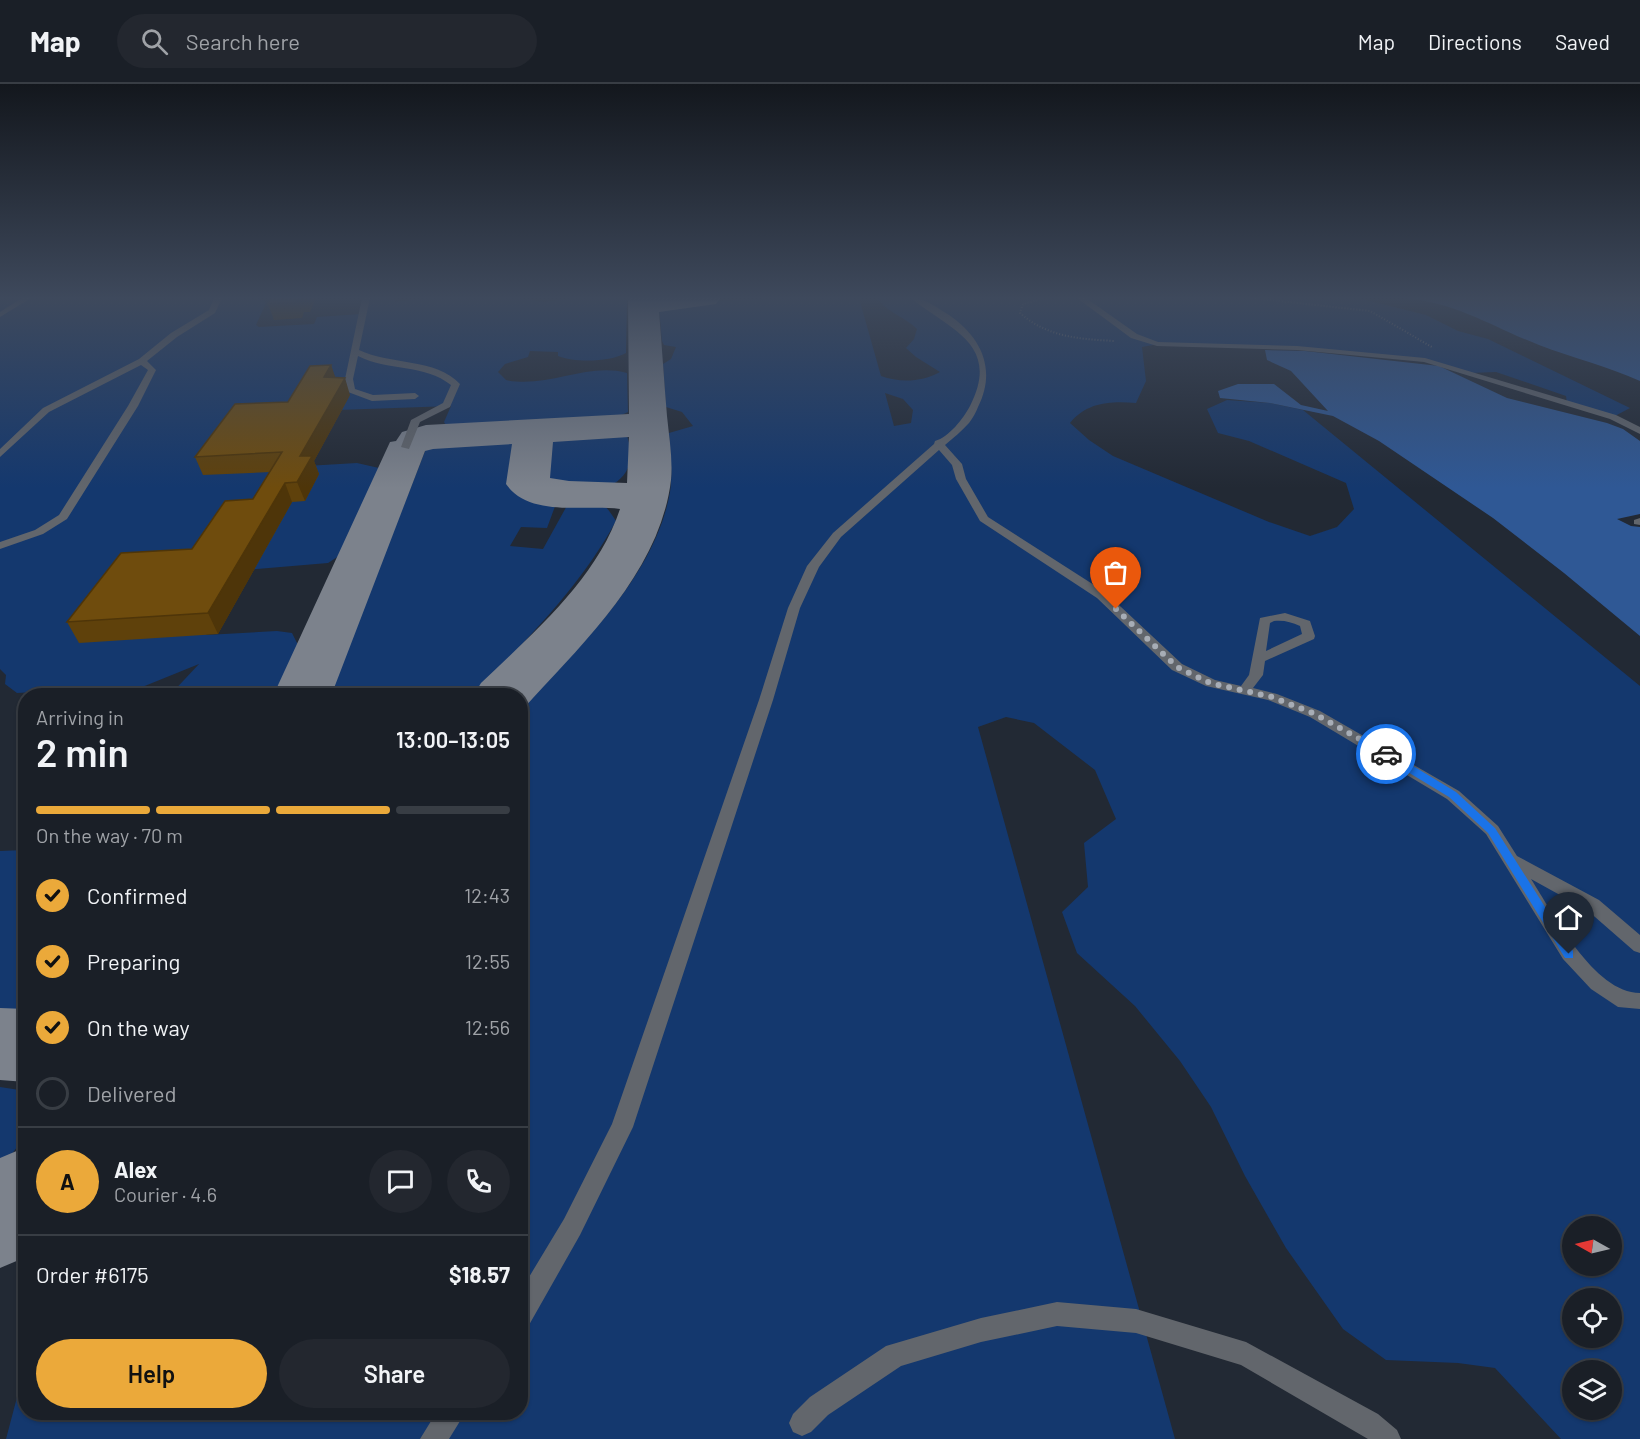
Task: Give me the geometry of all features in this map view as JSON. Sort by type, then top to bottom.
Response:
[{"type":"lane","points":[[0,454],[46,410],[142,361]]},
{"type":"lane","points":[[0,546],[39,532],[63,517],[133,406],[152,370],[142,361]]},
{"type":"lane","points":[[352,361],[350,371],[351,390],[372,398],[415,396]]},
{"type":"lane","points":[[382,361],[439,374],[456,384],[447,405],[416,420],[406,447]]},
{"type":"lane","points":[[528,1303],[573,1227],[622,1127],[766,700],[794,608],[813,566],[837,535],[938,443],[967,420],[978,401],[985,380],[980,361]]},
{"type":"lane","points":[[1429,361],[1613,417],[1640,431]]},
{"type":"lane","points":[[938,443],[957,464],[961,479],[984,519],[1101,595],[1177,667],[1210,683],[1272,697],[1315,714],[1453,795],[1492,830],[1569,954],[1598,983],[1625,1001],[1640,1001]]},
{"type":"lane","points":[[1244,691],[1256,675],[1257,660]]},
{"type":"lane","points":[[1512,861],[1593,905],[1640,946]]},
{"type":"lane","points":[[802,1423],[819,1406],[895,1355],[981,1330],[1057,1314],[1136,1321],[1246,1354],[1370,1423],[1388,1439]]},
{"type":"lane","points":[[433,1439],[447,1420]]},
{"type":"shaded area","points":[[0,361],[514,361],[505,364],[498,372],[506,380],[521,382],[597,371],[627,373],[628,412],[604,423],[469,430],[447,427],[444,422],[451,406],[338,410],[306,466],[357,463],[379,468],[345,552],[328,563],[246,570],[206,635],[277,631],[292,633],[299,647],[278,688],[176,688],[199,664],[140,688],[18,688],[17,693],[5,684],[6,675],[0,669]]},
{"type":"shaded area","points":[[667,361],[877,361],[881,376],[918,380],[940,372],[923,361],[1144,361],[1146,381],[1136,403],[1100,404],[1084,411],[1070,423],[1089,440],[1113,456],[1269,522],[1310,536],[1337,527],[1354,509],[1346,483],[1249,441],[1218,433],[1207,409],[1227,400],[1270,403],[1303,410],[1640,686],[1640,1439],[1561,1439],[1495,1368],[1458,1363],[1386,1360],[1343,1329],[1286,1248],[1245,1176],[1211,1107],[1180,1061],[1135,1006],[1077,953],[1062,912],[1088,887],[1084,843],[1116,819],[1095,770],[1034,723],[1006,717],[978,727],[1175,1439],[6,1439],[18,1394],[18,1420],[528,1420],[528,702],[610,610],[631,583],[648,554],[662,524],[670,492],[669,433],[693,426],[682,412],[666,407],[663,364]],"holes":[[[885,393],[903,399],[913,410],[911,423],[894,426]]]},
{"type":"shaded area","points":[[1270,361],[1396,361],[1439,366],[1507,398],[1607,423],[1623,429],[1640,441],[1640,514],[1617,519],[1631,526],[1640,527],[1640,636],[1493,518],[1379,441],[1333,416],[1270,403],[1220,398],[1218,391],[1238,384],[1274,384],[1301,405],[1328,411],[1291,371]]},
{"type":"shaded area","points":[[1429,361],[1534,361],[1630,408],[1613,417],[1567,403],[1566,396],[1496,372],[1469,373]]},
{"type":"shaded area","points":[[1586,361],[1640,361],[1640,381]]},
{"type":"shaded area","points":[[607,428],[626,433],[630,452],[629,466],[622,478],[597,490],[565,492],[549,489],[545,483],[547,463],[545,442],[564,432]]},
{"type":"shaded area","points":[[502,435],[516,442],[508,483],[524,495],[557,501],[547,528],[521,527],[510,546],[543,549],[569,502],[597,501],[602,503],[616,521],[568,592],[480,688],[332,688],[427,446],[449,437]]},
{"type":"shaded area","points":[[18,850],[18,1010],[0,1009],[0,851]]},
{"type":"shaded area","points":[[0,1087],[18,1090],[18,1146],[0,1169]]},
{"type":"building","points":[[331,365],[324,377],[345,378],[300,456],[312,456],[297,482],[285,483],[208,613],[67,622],[121,553],[192,549],[225,501],[253,499],[282,452],[195,457],[235,404],[288,402],[310,366]]},
{"type":"taxiway","points":[[510,688],[570,625],[592,598],[612,571],[629,542],[642,512],[650,465],[646,361]]},
{"type":"taxiway","points":[[513,432],[642,426]]},
{"type":"taxiway","points":[[509,431],[513,432]]},
{"type":"taxiway","points":[[416,441],[426,437],[513,432]]},
{"type":"taxiway","points":[[513,432],[529,436],[533,442],[528,484],[555,494],[611,494],[638,500]]},
{"type":"taxiway","points":[[305,688],[405,451]]},
{"type":"taxiway","points":[[0,1044],[18,1045]]},
{"type":"taxiway","points":[[0,1220],[18,1201]]},
{"type":"way so far","points":[[1116,609],[1177,667],[1210,683],[1272,697],[1315,714],[1386,754]]},
{"type":"route","points":[[1386,754],[1453,795],[1492,830],[1569,954]]}]
